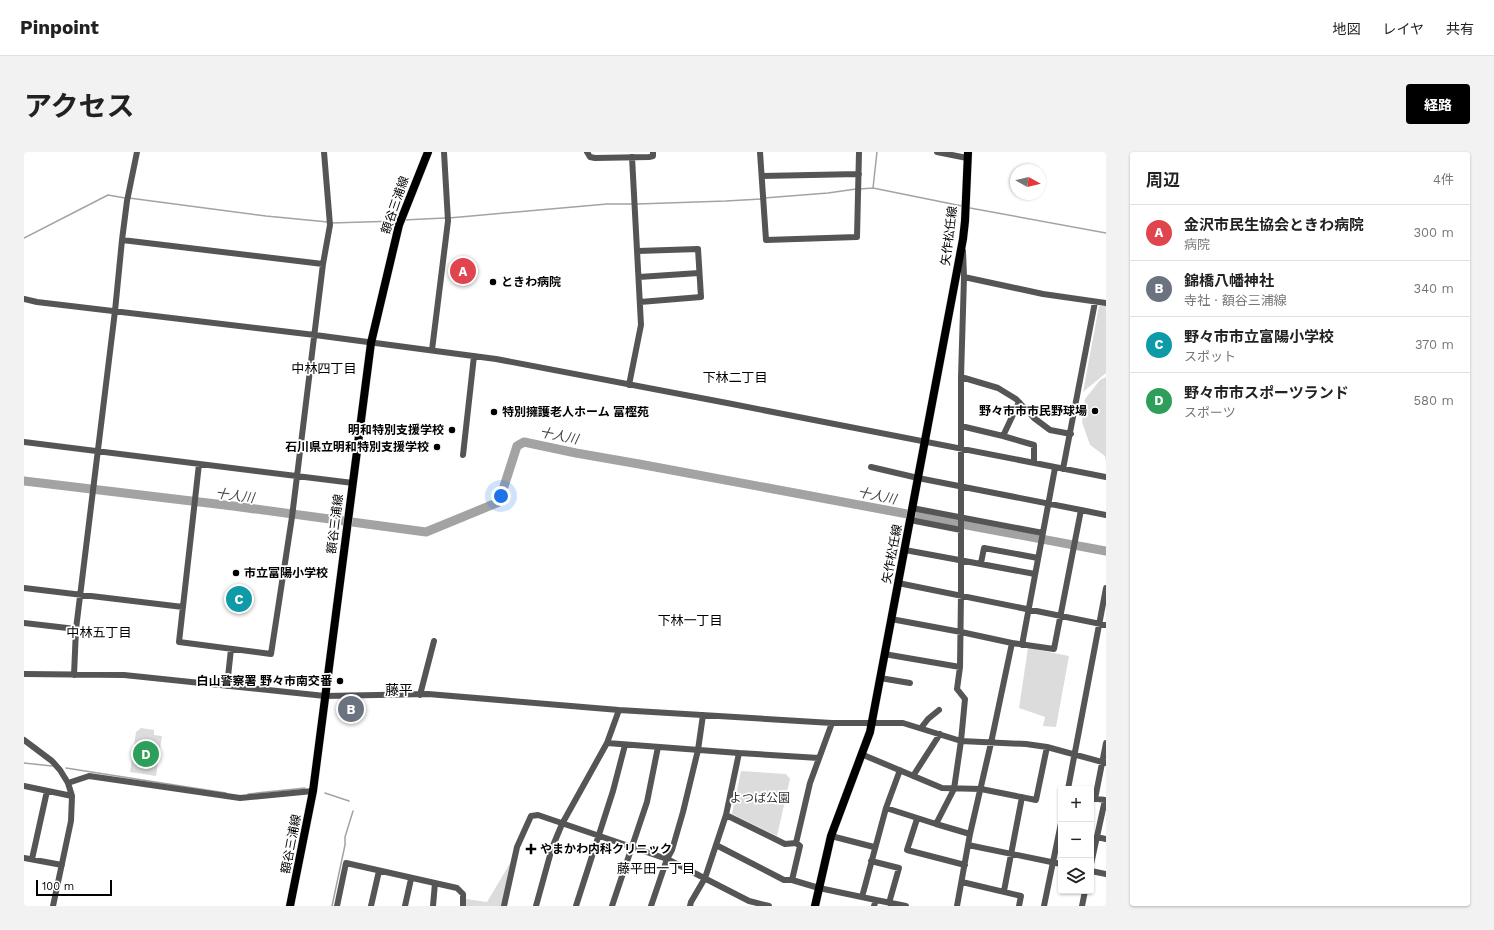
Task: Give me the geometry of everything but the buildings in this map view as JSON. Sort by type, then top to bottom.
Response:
[{"type":"main road","name":"額谷三浦線","points":[[290,906],[313,791],[371,343],[399,225],[428,152]]},
{"type":"main road","name":"矢作松任線","points":[[815,906],[831,836],[872,723],[963,239],[968,155]]},
{"type":"street","points":[[74,675],[76,629],[115,311],[122,240],[137,152]]},
{"type":"street","points":[[199,464],[179,642],[271,654],[293,514],[329,222],[324,152]]},
{"type":"street","points":[[432,350],[448,218],[444,152]]},
{"type":"street","points":[[587,152],[590,157],[595,158],[649,157],[653,156],[653,152]]},
{"type":"street","points":[[760,152],[766,240],[857,237],[859,152]]},
{"type":"street","points":[[937,152],[968,155]]},
{"type":"street","points":[[629,385],[641,325],[632,157]]},
{"type":"street","points":[[762,176],[859,174]]},
{"type":"street","points":[[936,824],[954,789],[965,699],[957,688],[960,667],[961,595],[961,377],[964,277],[963,239]]},
{"type":"street","points":[[122,240],[323,264]]},
{"type":"street","points":[[638,251],[698,249],[700,297],[640,302]]},
{"type":"street","points":[[639,277],[699,273]]},
{"type":"street","points":[[964,277],[1043,294],[1106,303]]},
{"type":"street","points":[[24,299],[36,302],[315,335],[474,356],[961,448],[1106,477]]},
{"type":"street","points":[[1063,469],[1071,434],[1095,302]]},
{"type":"street","points":[[463,455],[474,356]]},
{"type":"street","points":[[961,377],[998,388],[1016,399],[1034,418],[1050,430],[1071,434]]},
{"type":"street","points":[[1003,436],[1019,402]]},
{"type":"street","points":[[961,426],[1034,445],[1034,463]]},
{"type":"street","points":[[24,442],[352,483]]},
{"type":"street","points":[[871,467],[918,478],[1106,515]]},
{"type":"street","points":[[1022,645],[1055,468]]},
{"type":"street","points":[[891,619],[1022,645],[1054,649],[1081,510]]},
{"type":"street","points":[[911,514],[961,524]]},
{"type":"street","points":[[911,514],[961,524],[1042,537]]},
{"type":"street","points":[[981,563],[984,548],[1038,558]]},
{"type":"street","points":[[905,550],[1035,574]]},
{"type":"street","points":[[898,583],[1103,624]]},
{"type":"street","points":[[24,588],[183,607]]},
{"type":"street","points":[[1069,786],[1074,754],[1103,624],[1106,588]]},
{"type":"street","points":[[24,623],[76,629]]},
{"type":"street","points":[[420,694],[434,642]]},
{"type":"street","points":[[957,906],[970,834],[1012,643]]},
{"type":"street","points":[[227,686],[231,649]]},
{"type":"street","points":[[884,654],[960,667]]},
{"type":"street","points":[[24,674],[124,676],[325,696],[420,694],[619,710],[832,723],[903,723],[961,741],[1026,744],[1047,747],[1104,762]]},
{"type":"street","points":[[880,678],[910,683]]},
{"type":"street","points":[[536,906],[552,848],[562,824],[606,743],[619,710]]},
{"type":"street","points":[[921,728],[928,719],[939,710]]},
{"type":"street","points":[[651,906],[667,859],[672,850],[684,812],[698,750],[703,715]]},
{"type":"street","points":[[796,843],[810,783],[832,723]]},
{"type":"street","points":[[913,776],[940,734]]},
{"type":"street","points":[[24,740],[52,761],[60,770],[68,783],[72,796],[71,821],[53,906]]},
{"type":"street","points":[[606,743],[819,758]]},
{"type":"street","points":[[1094,795],[1104,762],[1106,743]]},
{"type":"street","points":[[576,906],[613,791],[625,745]]},
{"type":"street","points":[[612,906],[647,802],[658,747]]},
{"type":"street","points":[[861,754],[942,788],[981,789],[1036,800],[1047,747]]},
{"type":"street","points":[[690,906],[705,878],[726,815],[740,753]]},
{"type":"street","points":[[862,897],[874,847],[900,770]]},
{"type":"street","points":[[68,783],[89,776],[240,798],[313,791]]},
{"type":"street","points":[[24,786],[72,796]]},
{"type":"street","points":[[32,859],[47,791]]},
{"type":"street","points":[[1004,891],[1022,797]]},
{"type":"street","points":[[1092,858],[1105,803],[1105,800],[1094,798]]},
{"type":"street","points":[[886,808],[917,819],[970,834]]},
{"type":"street","points":[[504,906],[517,847],[531,816],[538,815],[667,859],[749,901],[769,906]]},
{"type":"street","points":[[726,815],[785,844],[796,843]]},
{"type":"street","points":[[917,819],[907,850],[965,865]]},
{"type":"street","points":[[831,836],[874,847]]},
{"type":"street","points":[[1097,837],[1106,839]]},
{"type":"street","points":[[1044,906],[1058,838]]},
{"type":"street","points":[[792,880],[800,846],[796,843]]},
{"type":"street","points":[[716,845],[784,880],[792,880],[819,888],[862,897],[875,903],[890,902],[906,906]]},
{"type":"street","points":[[968,845],[1058,863]]},
{"type":"street","points":[[24,858],[62,866]]},
{"type":"street","points":[[871,861],[899,868],[890,902]]},
{"type":"street","points":[[337,906],[346,863],[457,888],[463,894],[463,906]]},
{"type":"street","points":[[371,906],[379,871]]},
{"type":"street","points":[[1094,872],[1106,874]]},
{"type":"street","points":[[405,906],[411,878]]},
{"type":"street","points":[[962,882],[1021,896],[1019,906]]},
{"type":"street","points":[[433,906],[435,884]]},
{"type":"street","points":[[1083,906],[1085,894]]},
{"type":"green space","points":[[1099,306],[1106,306],[1106,373],[1083,392]]},
{"type":"green space","name":"野々市市市民野球場","points":[[1106,377],[1106,462],[1105,456],[1090,445],[1082,422],[1085,399],[1100,380]]},
{"type":"green space","points":[[1028,648],[1069,656],[1056,727],[1043,726],[1045,717],[1019,708]]},
{"type":"green space","points":[[141,728],[154,730],[154,735],[162,736],[156,776],[130,772],[136,732]]},
{"type":"green space","name":"よつば公園","points":[[741,771],[786,774],[790,779],[777,836],[732,814]]},
{"type":"green space","points":[[512,860],[502,906],[466,906],[466,899],[487,902]]},
{"type":"waterway","points":[[873,188],[877,152]]},
{"type":"waterway","points":[[860,189],[873,188],[962,206]]},
{"type":"waterway","points":[[764,198],[828,193],[856,189]]},
{"type":"waterway","points":[[24,238],[108,195],[125,198]]},
{"type":"waterway","points":[[129,198],[266,216],[328,222]]},
{"type":"waterway","points":[[637,204],[761,199]]},
{"type":"waterway","points":[[449,218],[607,204],[633,204]]},
{"type":"waterway","points":[[970,208],[1106,233]]},
{"type":"waterway","points":[[403,220],[445,218]]},
{"type":"waterway","points":[[331,223],[398,221]]},
{"type":"waterway","name":"十人川","points":[[24,481],[233,506],[426,532],[499,502],[517,446],[524,442],[576,453],[1106,551]]},
{"type":"waterway","points":[[24,763],[52,766]]},
{"type":"waterway","points":[[66,768],[226,793]]},
{"type":"waterway","points":[[248,794],[305,788]]},
{"type":"waterway","points":[[325,793],[349,801]]},
{"type":"waterway","points":[[332,906],[345,845],[345,837],[353,811]]},
{"type":"place","name":"金沢市民生協会ときわ病院","points":[[463,271]]},
{"type":"place","name":"ときわ病院","points":[[493,282]]},
{"type":"place","name":"野々市市市民野球場","points":[[1095,411]]},
{"type":"place","name":"特別擁護老人ホーム 富樫苑","points":[[494,412]]},
{"type":"place","name":"明和特別支援学校","points":[[452,430]]},
{"type":"place","name":"石川県立明和特別支援学校","points":[[437,447]]},
{"type":"place","name":"市立富陽小学校","points":[[236,573]]},
{"type":"place","name":"野々市市立富陽小学校","points":[[239,599]]},
{"type":"place","name":"白山警察署 野々市南交番","points":[[340,681]]},
{"type":"place","name":"錦橋八幡神社","points":[[351,709]]},
{"type":"place","name":"野々市市スポーツランド","points":[[146,754]]},
{"type":"place","name":"やまかわ内科クリニック","points":[[531,849]]},
{"type":"district","name":"中林四丁目","points":[[324,368]]},
{"type":"district","name":"下林二丁目","points":[[735,377]]},
{"type":"district","name":"下林一丁目","points":[[690,620]]},
{"type":"district","name":"中林五丁目","points":[[99,632]]},
{"type":"district","name":"藤平","points":[[399,690]]},
{"type":"district","name":"藤平田一丁目","points":[[656,868]]}]
